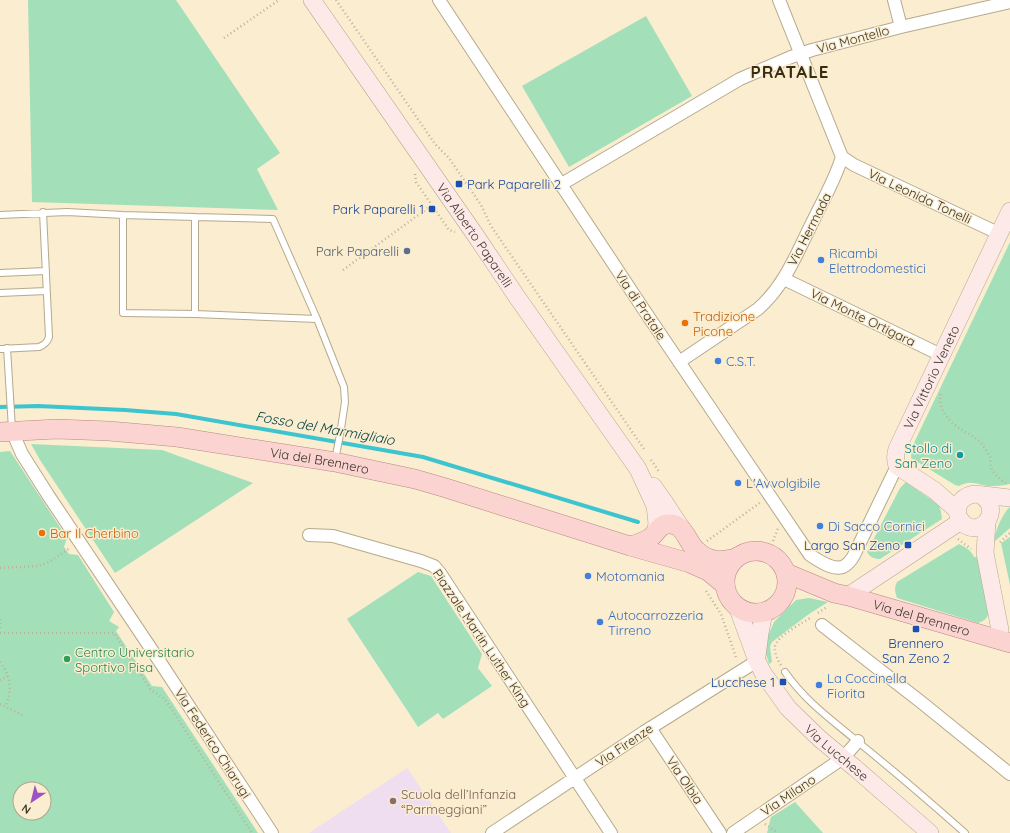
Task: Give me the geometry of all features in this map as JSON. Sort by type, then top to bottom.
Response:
[{"type":"main road","name":"Via Alberto Paparelli","points":[[312,0],[517,297],[644,464],[650,494],[656,509],[657,524],[655,534]]},
{"type":"main road","name":"Via Vittorio Veneto","points":[[897,466],[897,449],[1010,211]]},
{"type":"main road","name":"Via del Brennero","points":[[8,427],[109,431],[336,455],[630,546],[690,563],[714,575],[725,585]]},
{"type":"main road","name":"Via Alberto Paparelli","points":[[644,464],[643,474],[655,488],[682,529]]},
{"type":"main road","points":[[897,466],[934,490],[956,521],[969,526],[974,527],[983,525],[1010,494]]},
{"type":"main road","points":[[934,490],[984,497],[990,504],[985,553],[1000,630],[1005,641]]},
{"type":"main road","points":[[838,597],[956,521],[959,504],[963,498],[973,495],[1010,494]]},
{"type":"main road","points":[[630,546],[648,539],[655,534],[660,527],[668,524],[675,525],[682,529],[695,549],[707,557],[718,560],[736,558]]},
{"type":"main road","points":[[655,534],[655,546],[664,555]]},
{"type":"main road","points":[[751,551],[766,553],[778,560],[786,573],[787,584],[784,594],[777,604],[764,612],[757,613],[743,610],[730,599],[726,592],[725,576],[728,568],[736,558],[751,551]]},
{"type":"main road","name":"Via del Brennero","points":[[786,573],[838,597]]},
{"type":"main road","name":"Via del Brennero","points":[[784,594],[810,592],[838,597],[1005,641]]},
{"type":"main road","name":"Via Lucchese","points":[[737,606],[757,661],[763,673],[788,708],[820,739],[930,833]]},
{"type":"main road","points":[[757,661],[764,612]]},
{"type":"street","name":"Via di Pratale","points":[[438,0],[560,185],[810,555],[829,566],[842,567],[850,561],[860,544]]},
{"type":"street","points":[[779,0],[842,157]]},
{"type":"street","points":[[894,0],[901,27]]},
{"type":"street","name":"Via Montello","points":[[560,185],[740,80],[791,57],[901,27],[1010,2]]},
{"type":"street","name":"Via Leonida Tonelli","points":[[842,157],[854,165],[1000,234]]},
{"type":"street","name":"Via Hermada","points":[[679,362],[758,309],[769,299],[784,279],[835,177],[842,157]]},
{"type":"street","name":"Via Monte Ortigara","points":[[784,279],[941,355]]},
{"type":"street","name":"Via Federico Chiarugi","points":[[8,427],[22,454],[79,542],[272,833]]},
{"type":"street","name":"Via Vittorio Veneto","points":[[860,544],[897,466]]},
{"type":"street","name":"Piazzale Martin Luther King","points":[[309,534],[333,536],[434,566],[611,833]]},
{"type":"street","points":[[822,625],[1010,774]]},
{"type":"street","name":"Via Firenze","points":[[492,833],[650,728],[757,661]]},
{"type":"street","name":"Via Olbia","points":[[650,728],[720,833]]},
{"type":"street","name":"Via Milano","points":[[733,833],[749,829],[843,758],[858,742]]},
{"type":"lane","points":[[0,349],[39,347],[44,345],[49,337],[44,212]]},
{"type":"lane","points":[[0,215],[67,212],[195,218],[273,219],[317,319],[344,387],[345,402],[336,455]]},
{"type":"lane","points":[[123,215],[123,313],[195,314],[317,319]]},
{"type":"lane","points":[[195,218],[195,314]]},
{"type":"lane","points":[[0,273],[46,270]]},
{"type":"lane","points":[[0,293],[46,290]]},
{"type":"lane","points":[[7,348],[10,402],[8,427]]},
{"type":"lane","name":"Via Lucchese","points":[[785,672],[818,710],[965,833]]},
{"type":"path","points":[[224,38],[279,0]]},
{"type":"path","points":[[336,0],[434,144],[448,158],[481,205],[490,224],[646,452]]},
{"type":"path","points":[[343,270],[432,205]]},
{"type":"path","points":[[942,390],[940,395],[940,405],[944,414],[952,422],[975,437],[982,444],[990,458],[992,469],[1010,494]]},
{"type":"path","points":[[644,464],[664,478]]},
{"type":"path","points":[[702,544],[763,500]]},
{"type":"path","points":[[956,521],[956,538],[978,554],[985,553]]},
{"type":"path","points":[[773,540],[779,524]]},
{"type":"path","points":[[999,545],[1000,542],[1010,533]]},
{"type":"path","points":[[0,568],[38,566],[58,557],[79,542]]},
{"type":"path","points":[[706,590],[721,614],[737,660]]},
{"type":"path","points":[[780,663],[774,647],[778,640],[838,597]]},
{"type":"path","points":[[0,619],[0,628]]},
{"type":"path","points":[[0,633],[114,633],[151,690],[165,699],[252,833]]},
{"type":"path","points":[[0,662],[8,676],[10,684],[10,693],[5,707]]},
{"type":"path","points":[[0,680],[8,676]]},
{"type":"path","points":[[0,704],[24,716]]},
{"type":"path","points":[[765,824],[778,833]]},
{"type":"shaded area","name":"Scuola dell’Infanzia “Parmeggiani”","points":[[407,768],[451,833],[309,833]]},
{"type":"green space","points":[[28,0],[176,0],[280,153],[257,169],[278,210],[32,202]]},
{"type":"green space","points":[[646,16],[692,96],[569,167],[522,86]]},
{"type":"green space","points":[[1010,242],[1010,484],[989,486],[968,483],[959,486],[911,458],[912,447]]},
{"type":"green space","points":[[31,444],[162,450],[253,483],[115,573]]},
{"type":"green space","name":"Centro Universitario Sportivo Pisa","points":[[10,451],[67,538],[64,547],[69,554],[78,555],[114,612],[109,621],[119,627],[116,631],[152,686],[162,687],[258,833],[0,833],[0,452]]},
{"type":"green space","points":[[906,482],[939,505],[942,519],[880,559],[874,558],[867,552],[900,488]]},
{"type":"green space","points":[[1010,507],[1010,528],[994,542],[999,523]]},
{"type":"green space","points":[[1010,537],[1010,585],[1001,543]]},
{"type":"green space","points":[[959,544],[970,551],[974,557],[978,557],[989,612],[985,619],[978,623],[897,598],[895,586],[897,582]]},
{"type":"green space","points":[[418,572],[431,576],[482,654],[478,668],[492,686],[443,719],[438,713],[418,727],[347,619]]},
{"type":"green space","points":[[809,598],[828,602],[809,614],[772,642],[770,647],[772,662],[769,664],[766,654],[766,646],[767,638],[774,622],[796,600]]},
{"type":"green space","points":[[795,802],[823,833],[767,833],[771,817]]},
{"type":"waterway","name":"Fosso del Marmigliaio","points":[[0,407],[38,406],[176,414],[423,457],[638,522]]},
{"type":"place","name":"Park Paparelli 2","points":[[459,184]]},
{"type":"place","name":"Park Paparelli 1","points":[[432,209]]},
{"type":"place","name":"Park Paparelli","points":[[407,251]]},
{"type":"place","name":"Ricambi Elettrodomestici","points":[[821,260]]},
{"type":"place","name":"Tradizione Picone","points":[[685,323]]},
{"type":"place","name":"C.S.T.","points":[[718,361]]},
{"type":"place","name":"Stollo di San Zeno","points":[[960,455]]},
{"type":"place","name":"L'Avvolgibile","points":[[738,483]]},
{"type":"place","name":"Di Sacco Cornici","points":[[820,526]]},
{"type":"place","name":"Bar Il Cherbino","points":[[42,533]]},
{"type":"place","name":"Largo San Zeno","points":[[908,545]]},
{"type":"place","name":"Motomania","points":[[588,576]]},
{"type":"place","name":"Autocarrozzeria Tirreno","points":[[600,622]]},
{"type":"place","name":"Brennero San Zeno 2","points":[[916,629]]},
{"type":"place","name":"Centro Universitario Sportivo Pisa","points":[[67,659]]},
{"type":"place","name":"Lucchese 1","points":[[783,682]]},
{"type":"place","name":"La Coccinella Fiorita","points":[[819,685]]},
{"type":"place","name":"Scuola dell’Infanzia “Parmeggiani”","points":[[393,801]]},
{"type":"district","name":"PRATALE","points":[[790,71]]}]
